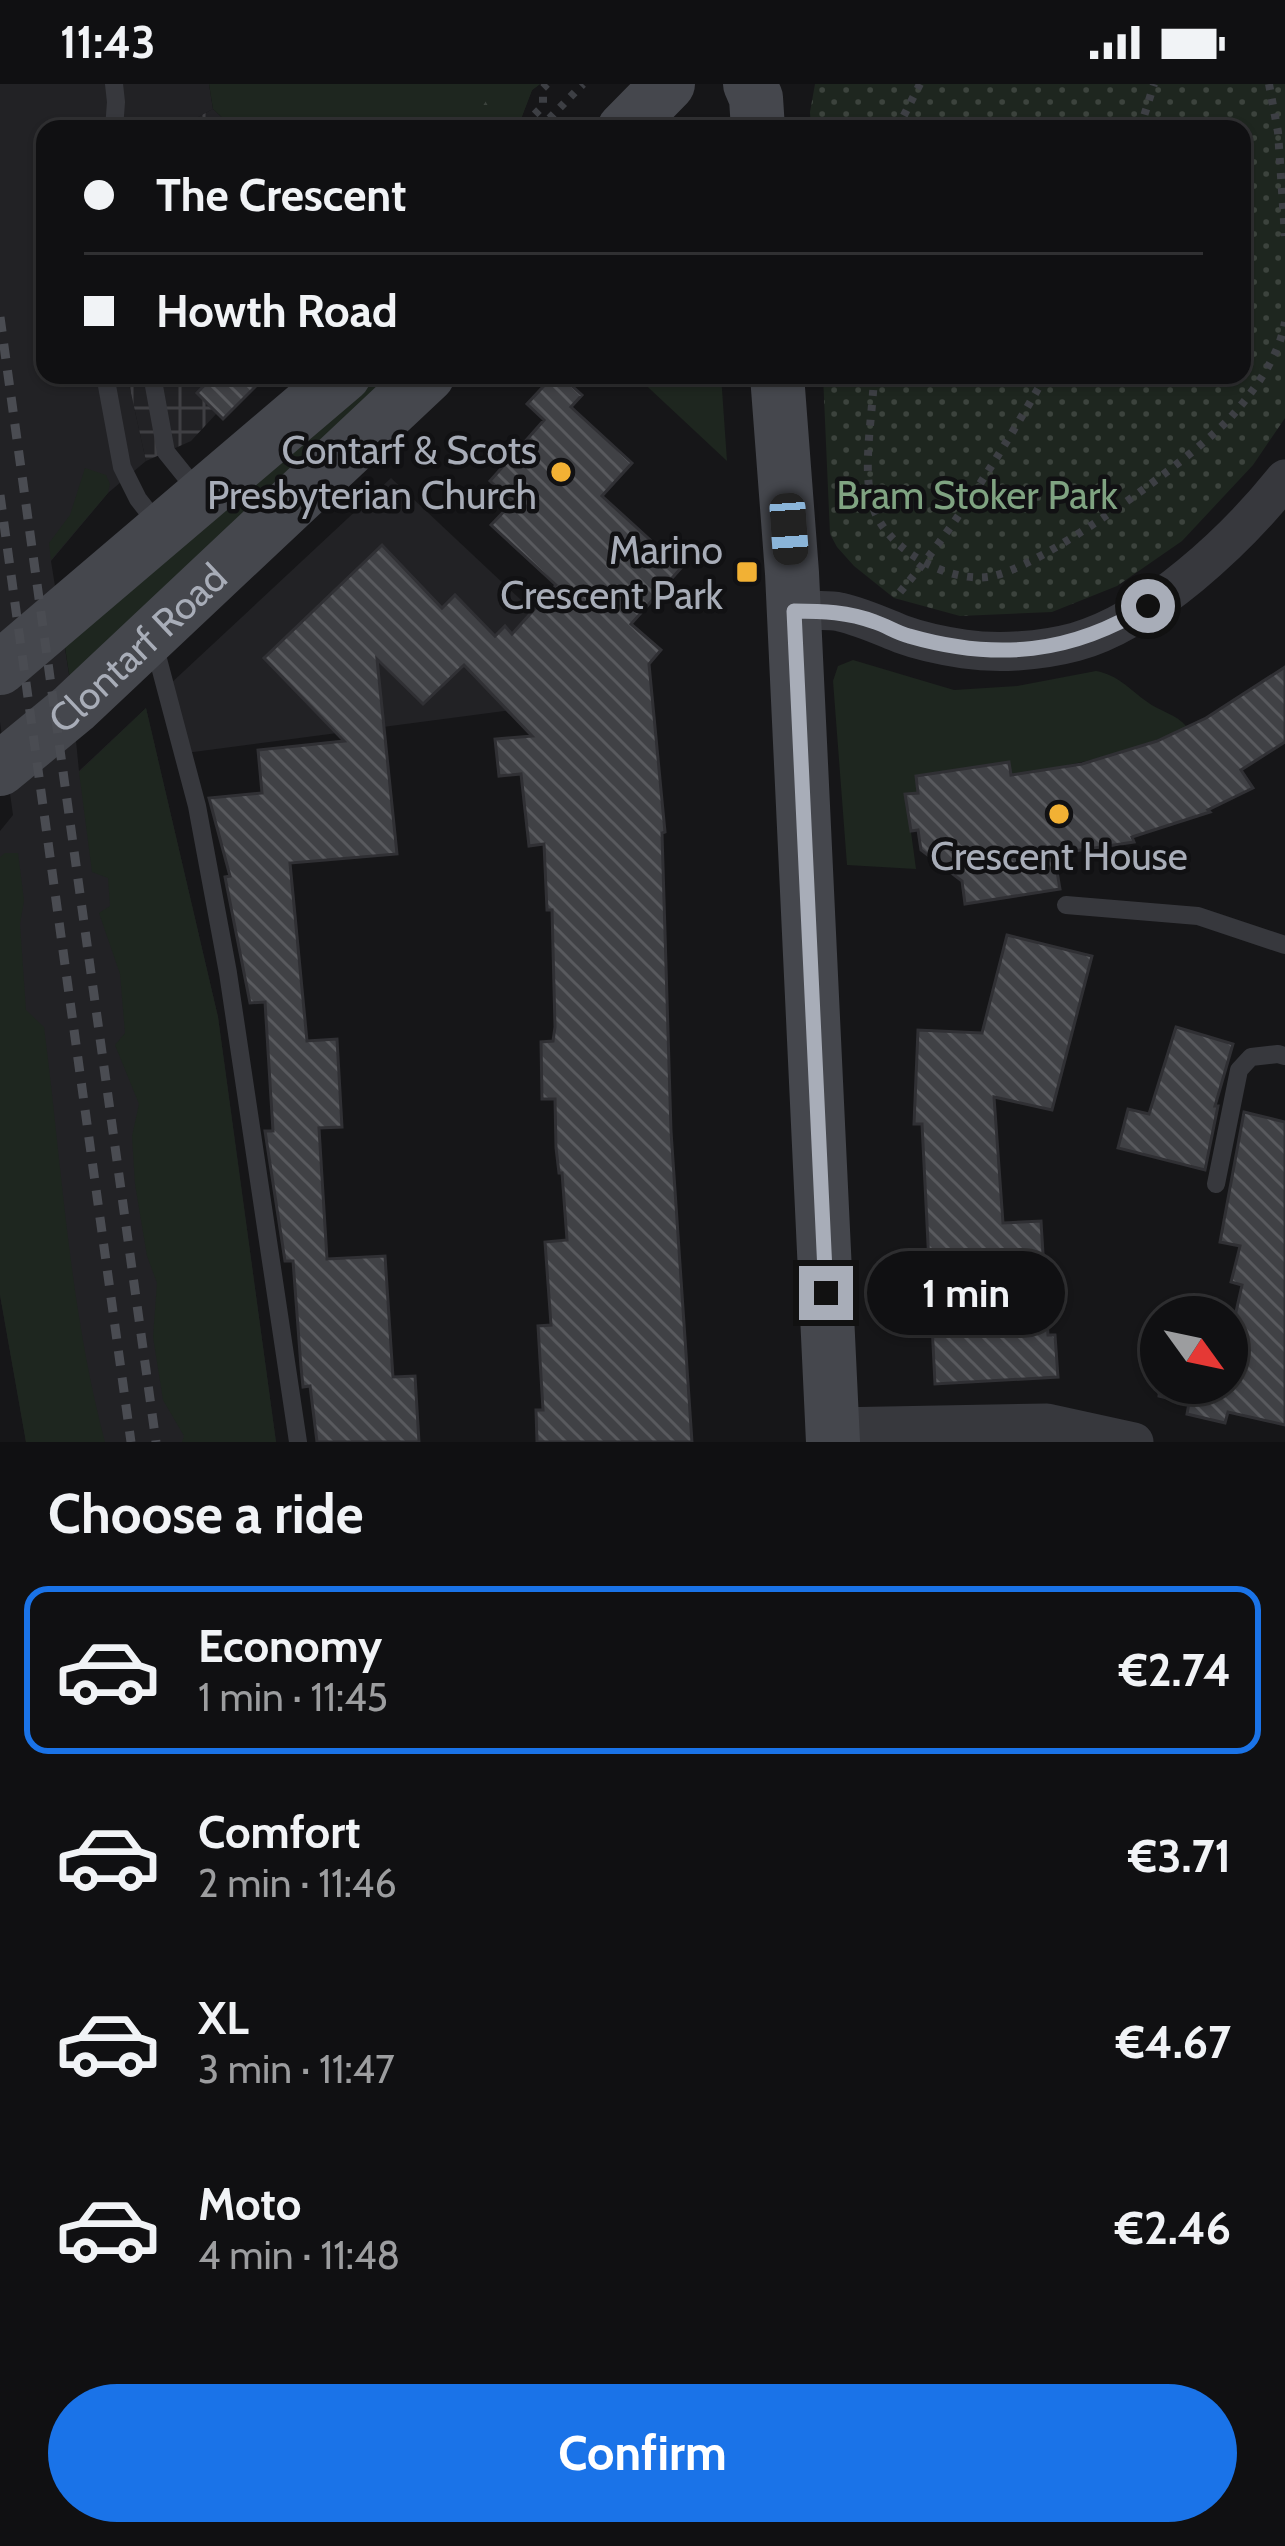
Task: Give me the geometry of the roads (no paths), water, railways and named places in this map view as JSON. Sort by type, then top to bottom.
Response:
[{"type":"main road","points":[[634,120],[668,84]]},
{"type":"main road","points":[[750,84],[757,120]]},
{"type":"main road","name":"Clontarf Road","points":[[0,668],[334,384]]},
{"type":"main road","name":"Clontarf Road","points":[[0,769],[152,637],[419,384]]},
{"type":"main road","points":[[778,384],[794,611],[833,1434]]},
{"type":"street","points":[[794,611],[835,610],[904,635],[966,650],[1016,651],[1074,642],[1148,606],[1233,540],[1285,479]]},
{"type":"street","points":[[833,1434],[1047,1423],[1134,1442]]},
{"type":"lane","points":[[114,84],[115,120]]},
{"type":"lane","points":[[106,384],[122,467],[138,499],[183,514]]},
{"type":"lane","points":[[154,384],[183,514]]},
{"type":"lane","points":[[152,637],[197,806],[228,973],[298,1442]]},
{"type":"lane","points":[[1066,905],[1198,916],[1285,945]]},
{"type":"lane","points":[[1216,1184],[1239,1070],[1251,1057],[1285,1056]]},
{"type":"railway","points":[[0,317],[156,1442]]},
{"type":"railway","points":[[0,495],[131,1442]]},
{"type":"place","name":"Contarf & Scots Presbyterian Church","points":[[561,472]]},
{"type":"place","name":"Marino Crescent Park","points":[[747,572]]},
{"type":"place","name":"Crescent House","points":[[1059,814]]},
{"type":"park label","name":"Bram Stoker Park","points":[[977,495]]}]
